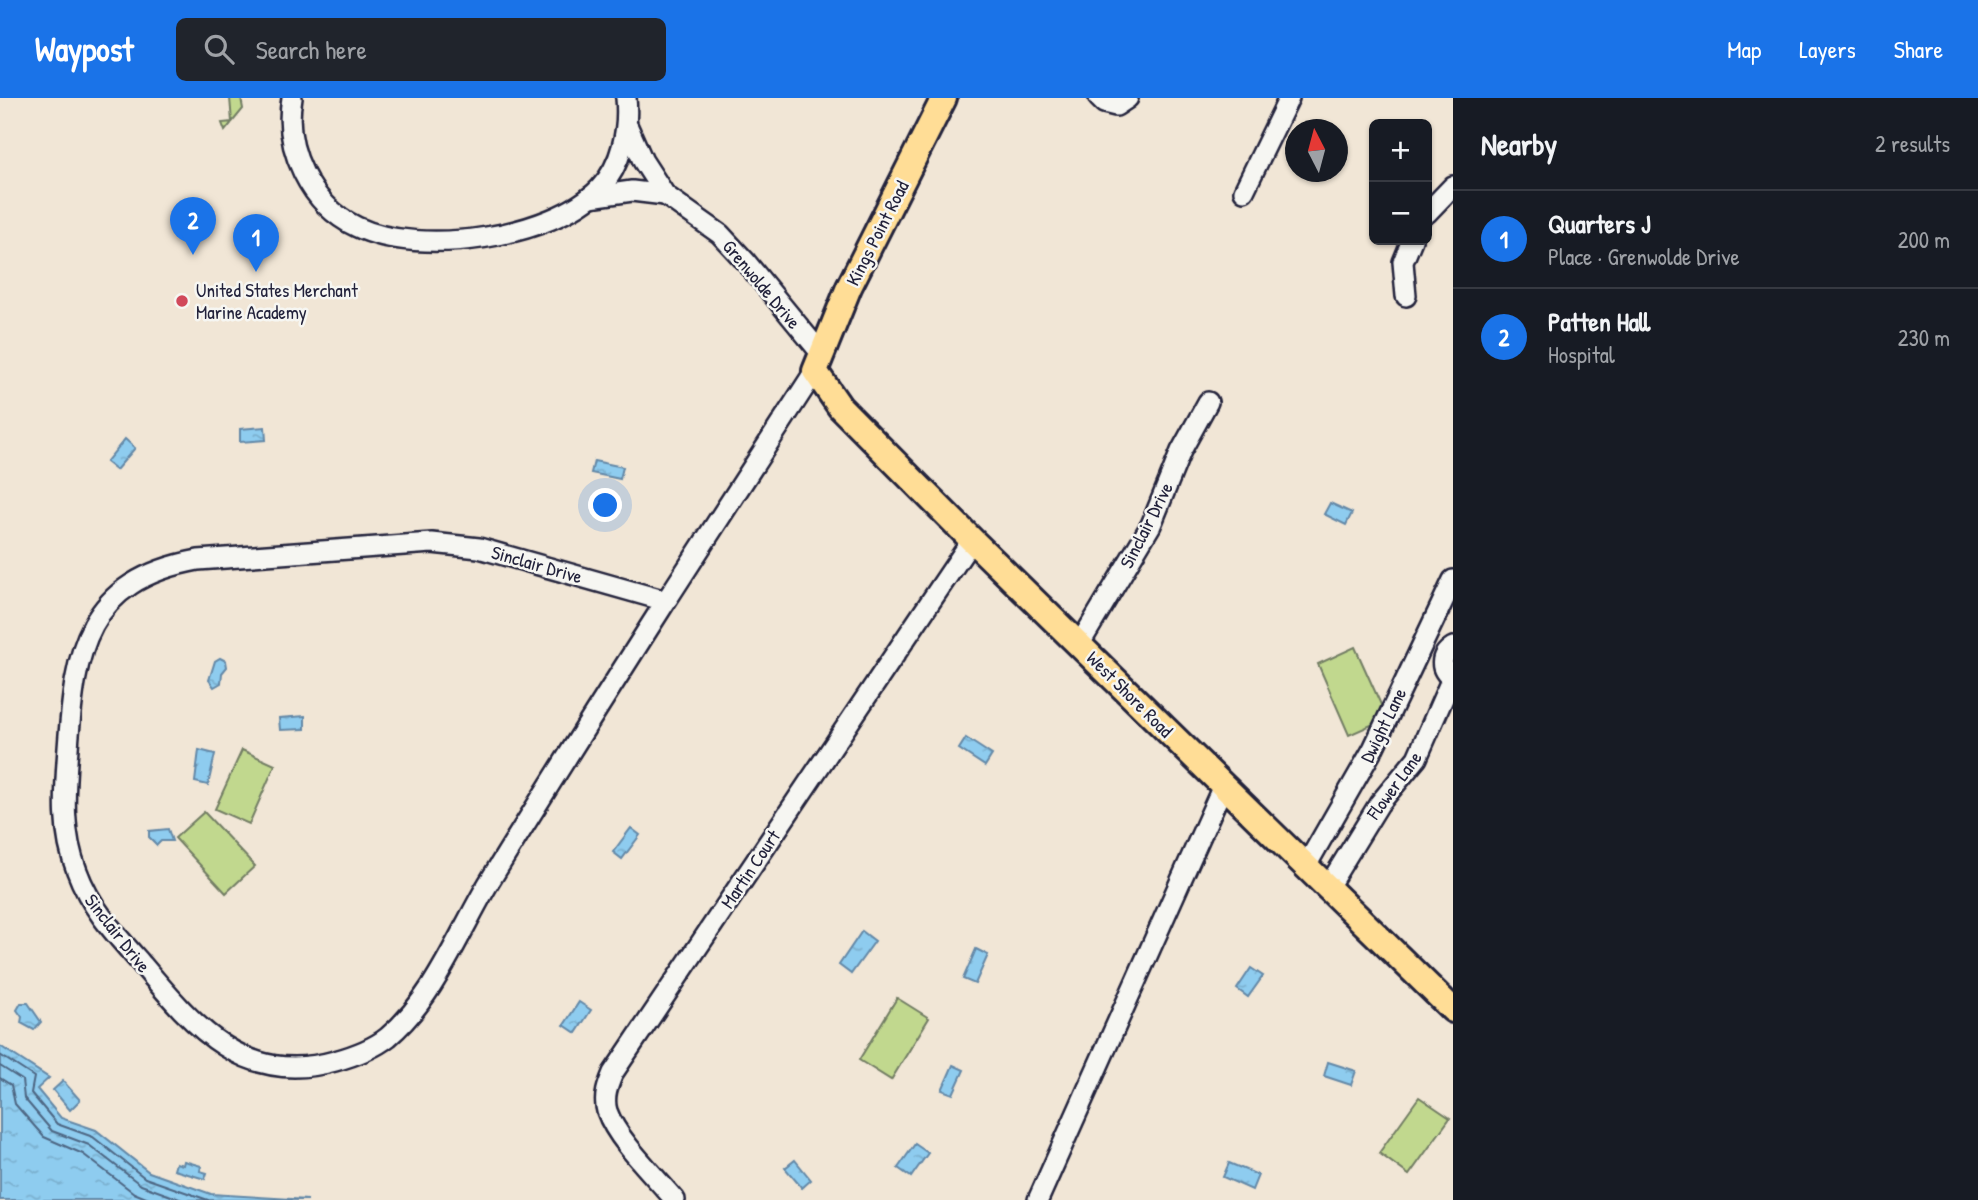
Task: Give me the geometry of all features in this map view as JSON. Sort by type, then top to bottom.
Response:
[{"type":"main road","name":"Kings Point Road","points":[[817,362],[944,98]]},
{"type":"main road","name":"West Shore Road","points":[[817,362],[840,407],[972,540],[1453,1010]]},
{"type":"street","name":"Grenwolde Drive","points":[[292,98],[289,127],[301,170],[330,208],[357,227],[415,240],[484,238],[555,218],[603,186],[628,127]]},
{"type":"street","name":"Grenwolde Drive","points":[[626,98],[628,127],[643,161],[665,195],[698,217],[729,243],[817,362]]},
{"type":"street","points":[[1099,98],[1104,103],[1116,106],[1128,98]]},
{"type":"street","points":[[1244,191],[1289,98]]},
{"type":"street","points":[[1432,208],[1453,186]]},
{"type":"street","name":"Grenwolde Drive","points":[[589,197],[632,191],[665,195]]},
{"type":"street","points":[[1406,296],[1403,262],[1410,245]]},
{"type":"street","name":"Sinclair Drive","points":[[666,601],[479,548],[432,543],[198,560],[169,565],[140,579],[116,596],[97,618],[78,657],[72,691],[64,804],[69,848],[86,893],[103,919],[182,1012],[217,1044],[261,1062],[291,1068],[322,1065],[353,1056],[386,1038],[427,992],[533,809],[666,601],[817,362]]},
{"type":"street","name":"Sinclair Drive","points":[[1080,645],[1151,524],[1181,451],[1208,402]]},
{"type":"street","name":"Martin Court","points":[[675,1200],[619,1130],[607,1109],[606,1089],[613,1073],[972,540]]},
{"type":"street","name":"Dwight Lane","points":[[1306,866],[1373,749],[1453,580]]},
{"type":"street","name":"Flower Lane","points":[[1328,887],[1379,804],[1417,758],[1452,679],[1442,664],[1445,653],[1453,647]]},
{"type":"street","points":[[1038,1200],[1223,786]]},
{"type":"green space","points":[[230,98],[241,98],[243,109],[225,131],[222,123],[232,122]]},
{"type":"green space","points":[[1355,647],[1387,718],[1349,735],[1318,664]]},
{"type":"green space","points":[[242,750],[275,765],[249,824],[215,809]]},
{"type":"green space","points":[[204,812],[255,866],[226,893],[175,838]]},
{"type":"green space","points":[[897,998],[929,1018],[891,1080],[859,1060]]},
{"type":"green space","points":[[1419,1097],[1450,1118],[1409,1175],[1379,1153]]},
{"type":"water","points":[[265,427],[266,440],[240,442],[240,429]]},
{"type":"water","points":[[125,439],[135,448],[116,470],[106,462]]},
{"type":"water","points":[[594,461],[623,467],[620,479],[591,473]]},
{"type":"water","points":[[1330,503],[1352,513],[1346,525],[1324,514]]},
{"type":"water","points":[[220,658],[226,661],[227,667],[222,673],[221,683],[214,687],[209,680],[215,661]]},
{"type":"water","points":[[305,716],[305,729],[280,730],[279,718]]},
{"type":"water","points":[[966,738],[992,755],[985,766],[959,749]]},
{"type":"water","points":[[199,750],[215,754],[208,785],[195,782]]},
{"type":"water","points":[[631,828],[640,835],[622,859],[613,852]]},
{"type":"water","points":[[168,829],[172,841],[161,841],[157,845],[149,837],[149,831]]},
{"type":"water","points":[[862,931],[875,941],[851,974],[839,965]]},
{"type":"water","points":[[976,949],[988,955],[975,984],[963,979]]},
{"type":"water","points":[[1251,968],[1263,976],[1248,997],[1237,989]]},
{"type":"water","points":[[579,1002],[591,1010],[576,1033],[564,1025]]},
{"type":"water","points":[[21,1003],[28,1003],[41,1022],[34,1030],[21,1023],[22,1017],[17,1010]]},
{"type":"water","points":[[0,1046],[49,1078],[37,1089],[61,1118],[96,1130],[149,1172],[211,1194],[308,1200],[0,1200]]},
{"type":"water","points":[[1328,1062],[1356,1071],[1351,1085],[1324,1076]]},
{"type":"water","points":[[953,1065],[964,1070],[953,1094],[942,1090]]},
{"type":"water","points":[[63,1081],[80,1100],[70,1110],[53,1090]]},
{"type":"water","points":[[915,1144],[928,1153],[911,1177],[898,1168]]},
{"type":"water","points":[[795,1160],[811,1180],[802,1188],[785,1168]]},
{"type":"water","points":[[184,1161],[201,1166],[200,1171],[207,1173],[205,1179],[174,1170],[176,1163],[183,1165]]},
{"type":"water","points":[[1229,1163],[1258,1175],[1252,1190],[1223,1177]]},
{"type":"place","name":"Patten Hall","points":[[193,255]]},
{"type":"place","name":"Quarters J","points":[[256,272]]},
{"type":"place","name":"United States Merchant Marine Academy","points":[[182,301]]}]
